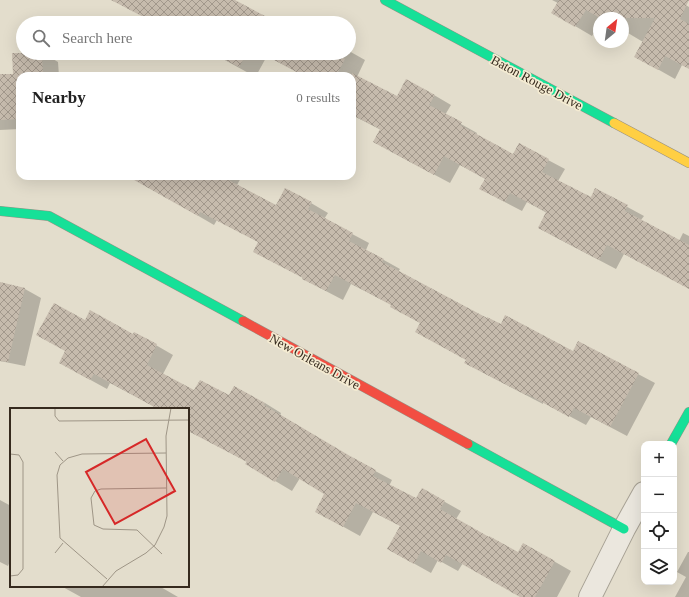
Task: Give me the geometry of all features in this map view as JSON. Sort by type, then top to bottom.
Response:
[{"type":"street","name":"Baton Rouge Drive","points":[[385,0],[689,163]]},
{"type":"street","name":"New Orleans Drive","points":[[0,211],[49,216],[624,529]]},
{"type":"street","points":[[673,441],[689,412]]},
{"type":"street","points":[[590,597],[641,498]]},
{"type":"building","points":[[111,0],[235,0],[265,16],[142,16]]},
{"type":"building","points":[[559,0],[689,0],[680,19],[689,24],[689,69],[665,56],[658,70],[634,57],[655,18],[629,18],[629,12],[593,12],[593,14],[586,10],[575,27],[551,13]]},
{"type":"building","points":[[12,53],[16,53],[16,60],[42,60],[43,72],[16,72],[16,119],[0,120],[0,74],[13,74]]},
{"type":"building","points":[[226,60],[243,60],[239,67]]},
{"type":"building","points":[[274,60],[344,60],[338,72],[297,72]]},
{"type":"building","points":[[356,75],[397,96],[406,79],[435,95],[429,105],[462,122],[460,125],[513,154],[519,143],[549,159],[542,172],[591,197],[595,188],[628,205],[625,211],[689,245],[689,289],[607,245],[599,260],[538,228],[546,212],[510,193],[505,202],[479,189],[485,179],[444,156],[434,175],[373,142],[380,129],[356,117]]},
{"type":"building","points":[[134,180],[229,180],[276,205],[285,188],[312,202],[308,209],[353,233],[349,241],[384,259],[382,262],[487,318],[501,324],[505,315],[573,351],[578,341],[639,373],[610,427],[574,408],[569,417],[527,394],[526,395],[464,363],[466,360],[415,332],[420,323],[390,307],[391,305],[335,275],[326,291],[253,252],[258,242],[200,212],[198,216]]},
{"type":"building","points":[[0,282],[25,288],[8,362],[0,361]]},
{"type":"building","points":[[54,303],[85,320],[90,310],[133,334],[134,332],[157,344],[147,365],[194,390],[200,380],[229,395],[234,386],[376,470],[373,476],[416,498],[422,488],[445,501],[440,509],[489,537],[518,552],[523,543],[555,561],[535,597],[520,597],[446,555],[441,563],[421,551],[414,564],[387,549],[400,526],[356,503],[343,527],[315,512],[324,494],[283,469],[275,482],[245,464],[247,462],[189,432],[189,408],[156,408],[94,374],[90,380],[59,363],[65,351],[36,335]]},
{"type":"traffic: fast","points":[[385,0],[614,123]]},
{"type":"traffic: fast","points":[[0,211],[49,216],[243,321]]},
{"type":"traffic: fast","points":[[673,441],[689,412]]},
{"type":"traffic: fast","points":[[468,444],[624,529]]},
{"type":"traffic: slow","points":[[614,123],[689,163]]},
{"type":"traffic: jam","points":[[243,321],[468,444]]}]
